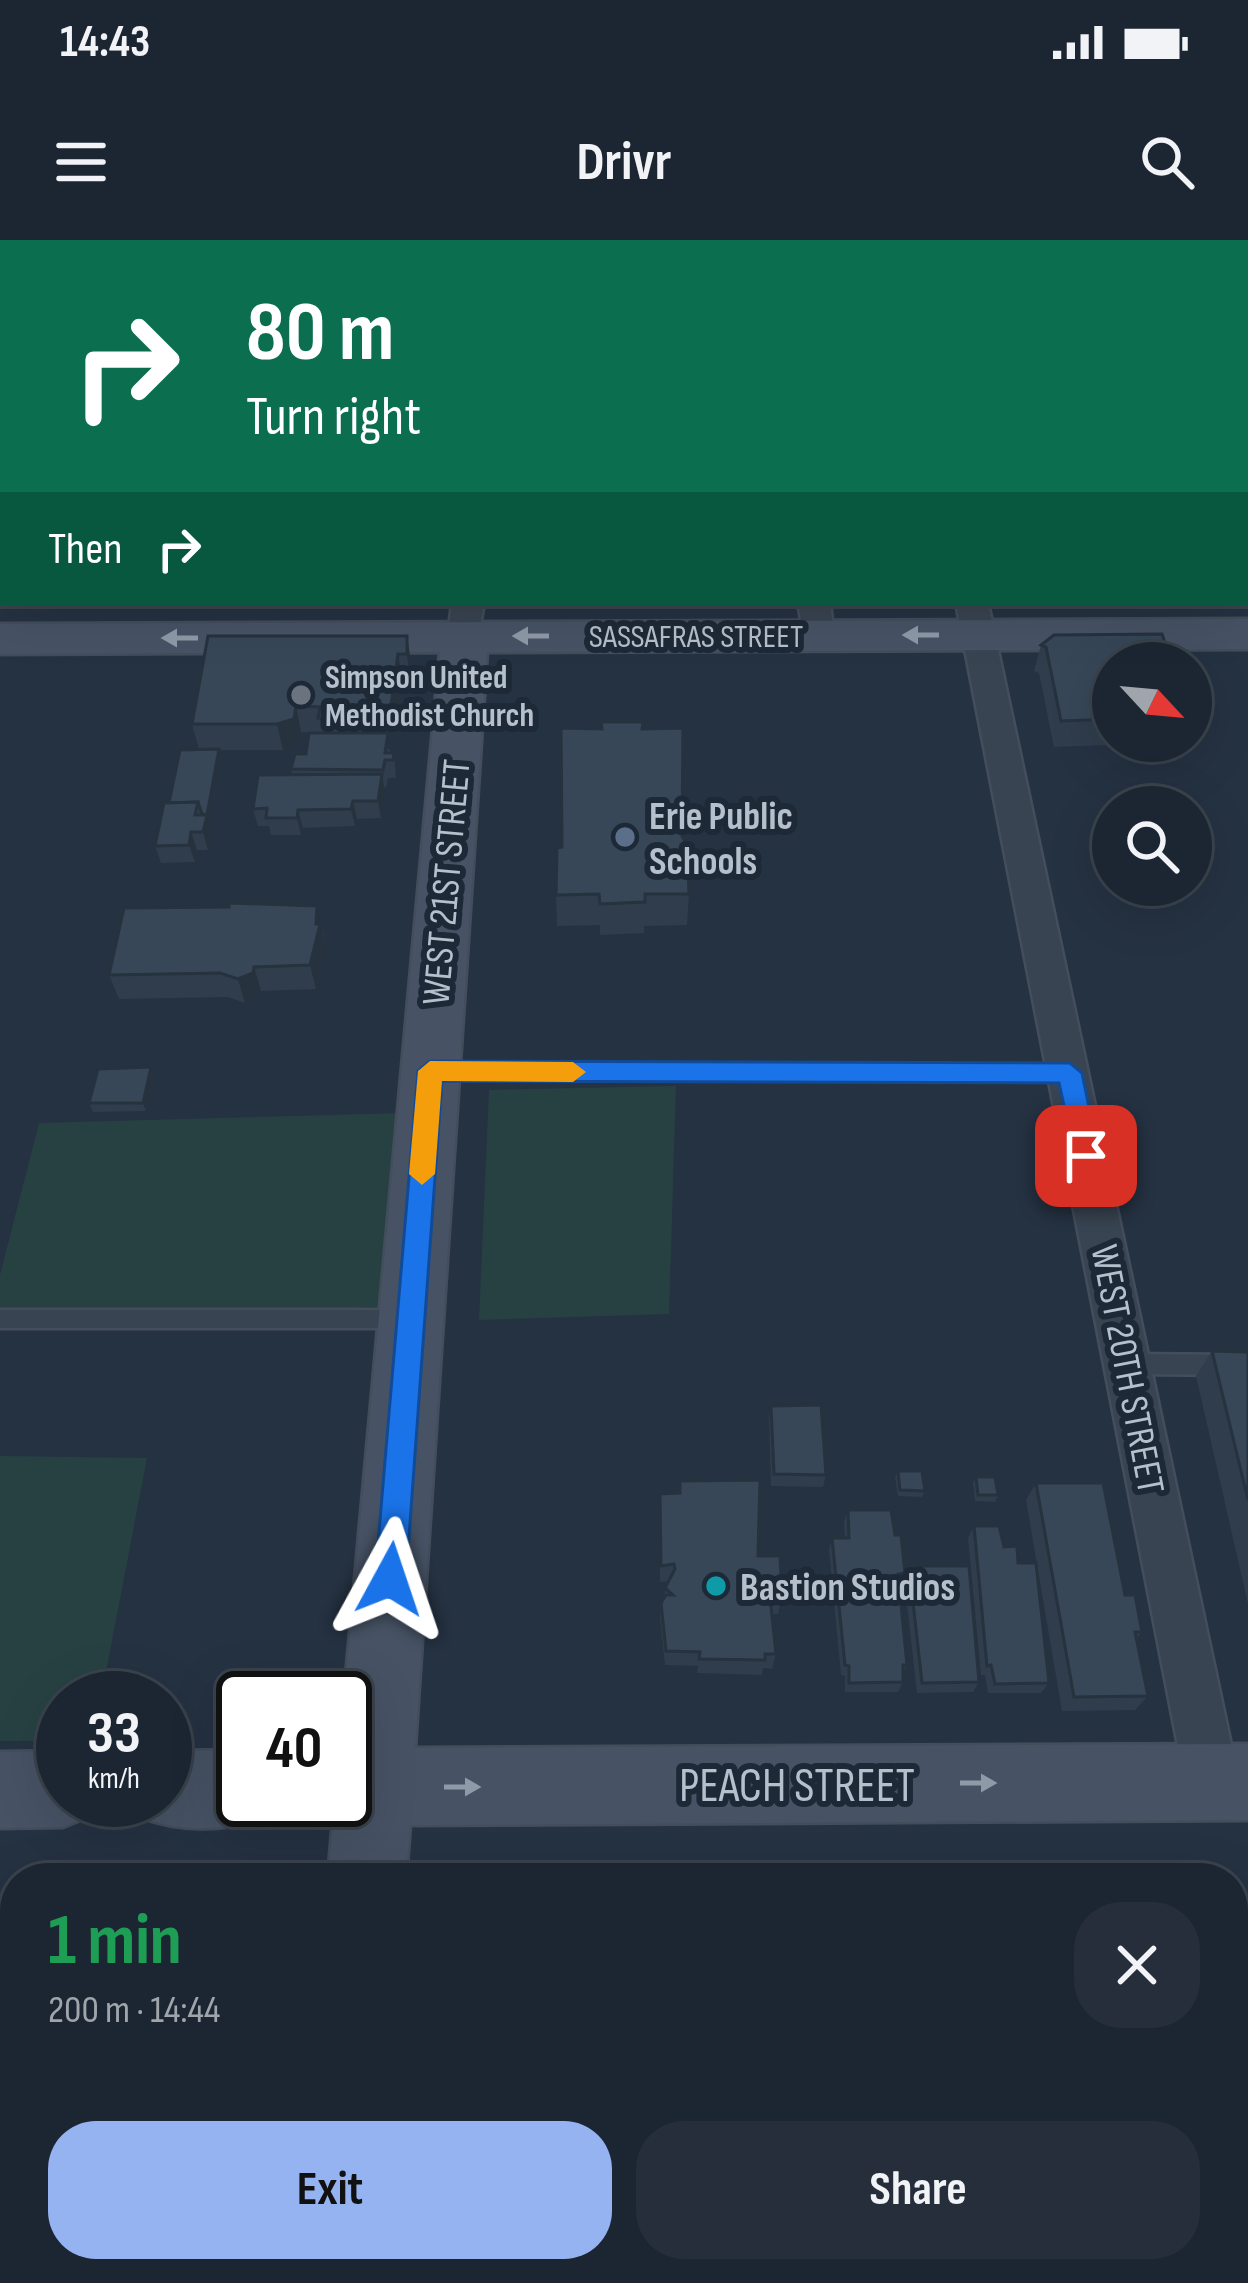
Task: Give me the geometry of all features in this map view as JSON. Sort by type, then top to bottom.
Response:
[{"type":"street","name":"SASSAFRAS STREET","points":[[0,639],[466,620],[975,619],[1248,634]]},
{"type":"street","name":"WEST 20TH STREET","points":[[975,619],[1128,1364],[1230,1782]]},
{"type":"street","name":"WEST 21ST STREET","points":[[372,1677],[411,1319],[466,620]]},
{"type":"street","name":"PEACH STREET","points":[[372,1787],[1230,1782]]},
{"type":"street","points":[[0,1790],[36,1790]]},
{"type":"street","name":"WEST 21ST STREET","points":[[363,1827],[366,1863]]},
{"type":"lane","points":[[430,1071],[1070,1073]]},
{"type":"lane","points":[[0,1319],[411,1319]]},
{"type":"lane","points":[[1128,1364],[1248,1365]]},
{"type":"green space","points":[[676,1086],[669,1314],[479,1320],[489,1090]]},
{"type":"green space","points":[[403,1113],[387,1307],[180,1314],[0,1311],[0,1275],[39,1123]]},
{"type":"green space","points":[[0,1456],[147,1458],[106,1671],[36,1671],[36,1741],[0,1741]]},
{"type":"building","points":[[1162,634],[1165,642],[1092,642],[1092,720],[1061,721],[1046,647],[1041,645],[1054,635]]},
{"type":"building","points":[[208,636],[407,636],[407,654],[398,654],[391,705],[361,706],[359,719],[318,718],[320,707],[296,706],[294,719],[277,724],[192,724]]},
{"type":"building","points":[[601,722],[643,722],[642,729],[683,728],[682,836],[687,844],[689,894],[645,894],[645,902],[600,904],[599,894],[556,895],[557,848],[562,847],[561,728],[602,729]]},
{"type":"building","points":[[309,733],[388,733],[385,753],[394,753],[393,760],[385,760],[383,770],[291,769],[295,754],[306,754]]},
{"type":"building","points":[[219,749],[207,815],[198,802],[169,803],[180,750]]},
{"type":"building","points":[[382,774],[378,801],[353,801],[351,809],[298,810],[297,818],[266,818],[267,808],[253,809],[258,775]]},
{"type":"building","points":[[198,802],[195,815],[207,815],[203,832],[191,832],[189,845],[155,846],[164,803]]},
{"type":"building","points":[[229,903],[317,906],[316,924],[320,924],[310,965],[254,967],[253,973],[238,979],[220,973],[109,975],[124,908],[229,907]]},
{"type":"building","points":[[151,1067],[143,1103],[89,1103],[98,1069]]},
{"type":"building","points":[[1212,1351],[1248,1352],[1248,1500]]},
{"type":"building","points":[[821,1405],[826,1475],[774,1474],[771,1406]]},
{"type":"building","points":[[898,1471],[922,1471],[925,1491],[900,1490]]},
{"type":"building","points":[[976,1477],[995,1477],[998,1495],[978,1495]]},
{"type":"building","points":[[760,1480],[758,1556],[780,1556],[782,1598],[770,1598],[776,1654],[765,1654],[765,1660],[699,1659],[700,1652],[666,1651],[661,1603],[666,1595],[673,1595],[665,1588],[675,1569],[674,1564],[661,1566],[660,1494],[680,1493],[680,1481]]},
{"type":"building","points":[[1036,1483],[1103,1483],[1125,1595],[1135,1595],[1142,1632],[1135,1632],[1148,1696],[1074,1697]]},
{"type":"building","points":[[848,1510],[891,1510],[895,1535],[901,1535],[905,1573],[898,1574],[907,1665],[903,1665],[903,1682],[849,1683],[832,1538],[849,1538]]},
{"type":"building","points":[[974,1526],[999,1526],[1004,1547],[1017,1546],[1018,1563],[1036,1563],[1049,1683],[995,1684],[991,1665],[987,1666]]},
{"type":"building","points":[[909,1566],[969,1566],[979,1682],[922,1683]]},
{"type":"slow traffic","points":[[422,1174],[430,1071],[573,1072]]},
{"type":"place","name":"Simpson United Methodist Church","points":[[301,695]]},
{"type":"place","name":"Erie Public Schools","points":[[625,837]]},
{"type":"place","name":"Bastion Studios","points":[[716,1586]]},
{"type":"route","points":[[390,1579],[430,1071],[1070,1073],[1086,1156]]}]
